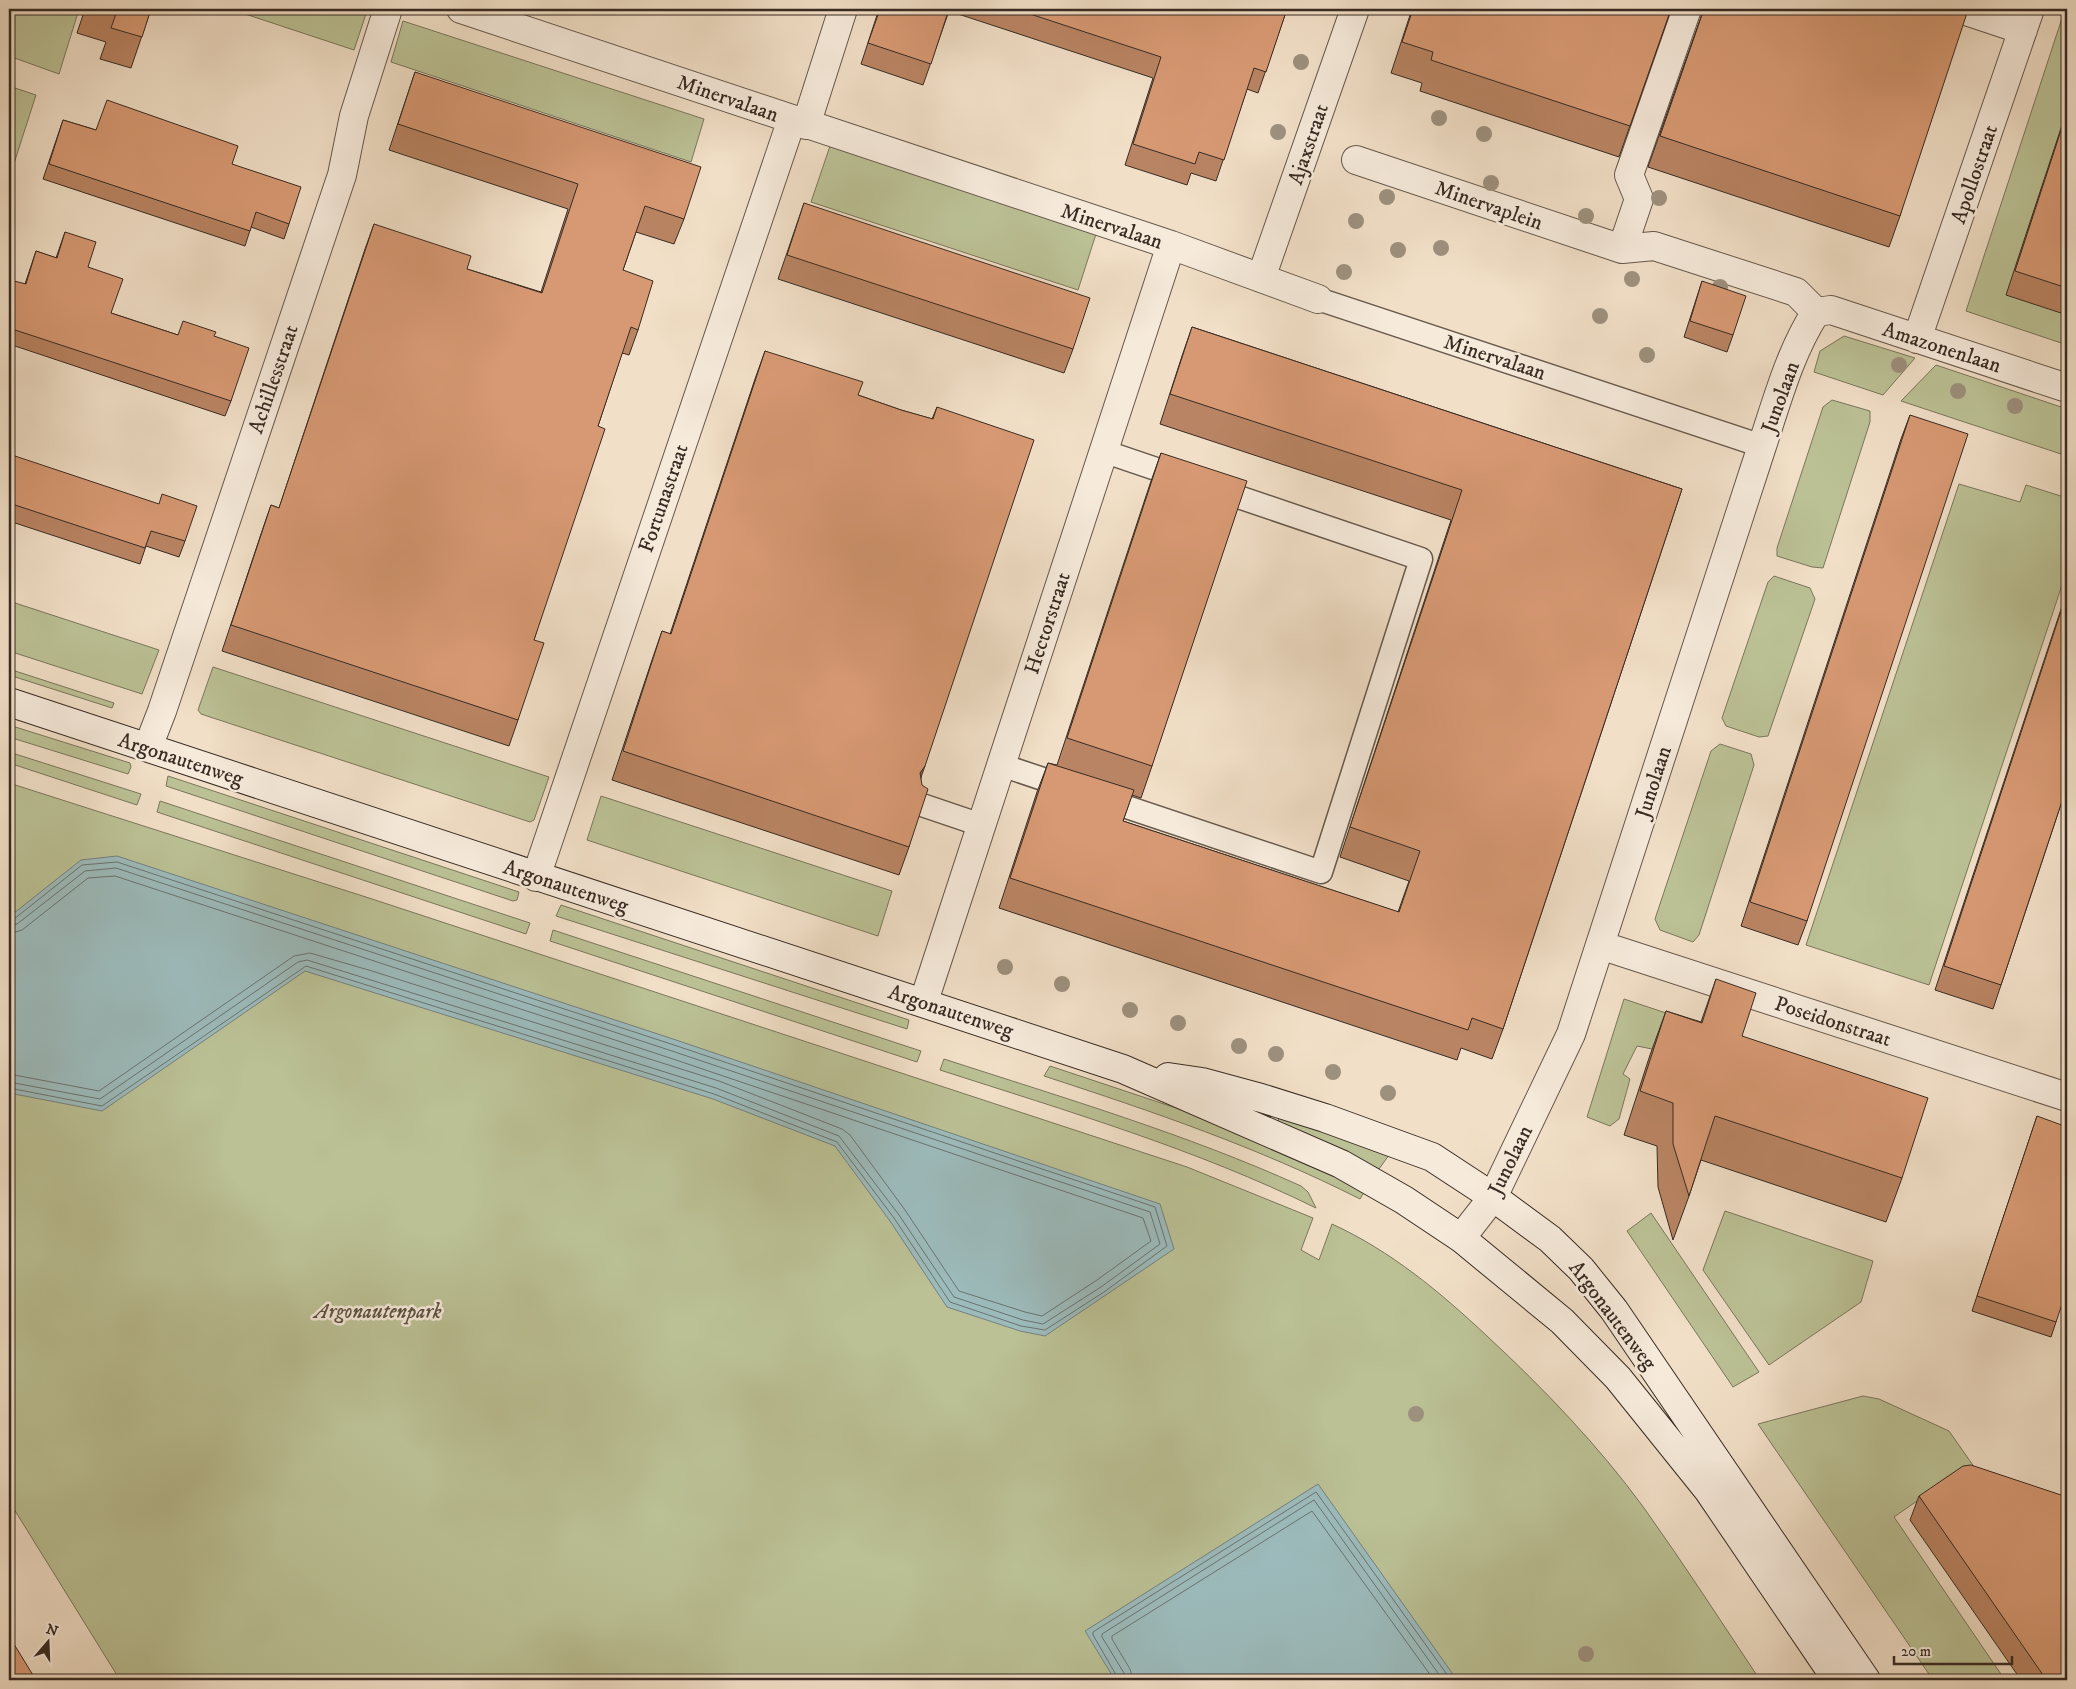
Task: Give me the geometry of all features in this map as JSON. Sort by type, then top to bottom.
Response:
[{"type":"street","name":"Achillesstraat","points":[[148,747],[342,175],[354,116],[388,9]]},
{"type":"street","name":"Minervalaan","points":[[461,9],[1171,245],[1318,299]]},
{"type":"street","name":"Fortunastraat","points":[[536,877],[799,122],[843,9]]},
{"type":"street","name":"Ajaxstraat","points":[[1261,278],[1355,9]]},
{"type":"street","points":[[1622,249],[1640,199],[1629,175],[1687,9]]},
{"type":"street","points":[[1960,9],[2026,19]]},
{"type":"street","name":"Apollostraat","points":[[1917,339],[2026,19]]},
{"type":"street","name":"Minervaplein","points":[[1356,160],[1622,249],[1654,246],[1796,292],[1816,312]]},
{"type":"street","name":"Hectorstraat","points":[[924,1002],[1171,245]]},
{"type":"street","name":"Amazonenlaan","points":[[1816,312],[1831,310],[2067,388]]},
{"type":"street","name":"Junolaan","points":[[1461,1238],[1493,1197],[1571,1034],[1762,446],[1787,375],[1807,327],[1816,312]]},
{"type":"street","name":"Argonautenweg","points":[[9,702],[1123,1069],[1341,1164],[1404,1200],[1461,1238],[1562,1321],[1618,1378],[1708,1490],[1837,1680]]},
{"type":"street","name":"Poseidonstraat","points":[[1600,945],[2065,1090]]},
{"type":"street","name":"Argonautenweg","points":[[1123,1069],[1202,1082],[1325,1118],[1432,1157],[1493,1197],[1550,1239],[1570,1257],[1594,1284],[1866,1680]]},
{"type":"lane","name":"Minervalaan","points":[[1318,299],[1762,446]]},
{"type":"lane","points":[[1001,764],[1321,872],[1420,559],[1103,451]]},
{"type":"lane","points":[[922,805],[981,825]]},
{"type":"green space","points":[[9,9],[79,9],[59,74],[9,56]]},
{"type":"green space","points":[[230,9],[360,9],[367,11],[354,50]]},
{"type":"green space","points":[[2065,9],[2067,9],[2067,345],[1966,311]]},
{"type":"green space","points":[[403,21],[704,119],[691,162],[391,62]]},
{"type":"green space","points":[[9,86],[36,95],[9,179]]},
{"type":"green space","points":[[830,146],[1096,234],[1078,290],[811,202]]},
{"type":"green space","points":[[1844,336],[1915,358],[1883,395],[1814,372],[1820,351]]},
{"type":"green space","points":[[1936,365],[2067,409],[2067,456],[1901,401]]},
{"type":"green space","points":[[1832,400],[1870,411],[1870,422],[1823,568],[1812,567],[1777,556],[1777,548],[1823,407]]},
{"type":"green space","points":[[1959,484],[2020,502],[2026,485],[2067,498],[2067,570],[1929,985],[1806,945]]},
{"type":"green space","points":[[1774,576],[1810,588],[1815,599],[1768,736],[1759,737],[1726,726],[1722,718],[1768,582]]},
{"type":"green space","points":[[9,601],[159,650],[142,694],[9,651]]},
{"type":"green space","points":[[213,667],[549,777],[534,820],[530,822],[201,714],[198,710]]},
{"type":"green space","points":[[9,669],[114,703],[112,708],[9,675]]},
{"type":"green space","points":[[9,725],[130,763],[131,767],[128,774],[9,737]]},
{"type":"green space","points":[[1720,744],[1751,754],[1754,765],[1699,935],[1693,942],[1660,930],[1655,919],[1711,751]]},
{"type":"green space","points":[[9,752],[141,794],[137,805],[9,763]]},
{"type":"green space","points":[[168,776],[519,892],[517,900],[513,901],[166,786]]},
{"type":"green space","name":"Argonautenpark","points":[[9,783],[369,898],[1187,1167],[1313,1218],[1301,1250],[1319,1260],[1332,1224],[1354,1235],[1395,1260],[1433,1288],[1508,1356],[1570,1418],[1644,1508],[1760,1680],[1067,1680],[1065,1676],[1057,1680],[120,1680],[9,1501]]},
{"type":"green space","points":[[601,796],[892,891],[878,936],[587,840]]},
{"type":"green space","points":[[160,801],[530,923],[526,934],[157,812]]},
{"type":"green space","points":[[561,905],[909,1020],[907,1029],[556,916]]},
{"type":"green space","points":[[553,930],[921,1051],[917,1062],[550,941]]},
{"type":"green space","points":[[1624,999],[1678,1017],[1667,1052],[1637,1046],[1623,1074],[1630,1079],[1619,1119],[1610,1126],[1587,1117]]},
{"type":"green space","points":[[944,1059],[1169,1133],[1258,1167],[1301,1186],[1308,1192],[1316,1208],[1271,1187],[1178,1149],[940,1070]]},
{"type":"green space","points":[[1050,1066],[1182,1110],[1366,1189],[1360,1199],[1244,1147],[1165,1117],[1044,1076]]},
{"type":"green space","points":[[1281,1117],[1389,1155],[1379,1169],[1280,1123],[1278,1120]]},
{"type":"green space","points":[[1725,1211],[1873,1261],[1861,1302],[1769,1365],[1703,1270]]},
{"type":"green space","points":[[1651,1213],[1759,1372],[1733,1387],[1627,1231]]},
{"type":"green space","points":[[1863,1396],[1879,1399],[1949,1431],[1998,1501],[1927,1494],[1894,1517],[2005,1680],[1933,1680],[1758,1424]]},
{"type":"water","points":[[117,856],[676,1040],[1160,1204],[1174,1249],[1045,1336],[1020,1331],[947,1307],[890,1221],[835,1146],[713,1099],[305,971],[102,1111],[9,1093],[9,917],[81,860]]},
{"type":"water","points":[[1318,1484],[1457,1680],[1115,1680],[1085,1631]]},
{"type":"building","points":[[110,9],[151,9],[142,37],[111,28],[117,11]]},
{"type":"building","points":[[880,9],[949,9],[931,64],[868,43]]},
{"type":"building","points":[[1015,9],[1287,9],[1266,72],[1254,68],[1224,160],[1199,152],[1195,164],[1133,144],[1161,57]]},
{"type":"building","points":[[1413,9],[1671,9],[1630,126],[1431,60],[1433,52],[1402,42]]},
{"type":"building","points":[[1704,9],[1953,9],[1967,13],[1900,216],[1660,136]]},
{"type":"building","points":[[415,72],[701,167],[684,219],[645,206],[623,270],[653,281],[638,330],[631,327],[598,426],[605,429],[534,640],[544,643],[518,720],[231,625],[271,505],[279,508],[374,224],[471,256],[467,269],[542,293],[578,184],[398,124]]},
{"type":"building","points":[[107,100],[238,146],[232,164],[301,187],[289,224],[256,212],[250,231],[49,164],[63,120],[96,130]]},
{"type":"building","points":[[2067,112],[2067,288],[2015,271]]},
{"type":"building","points":[[804,203],[1090,298],[1073,349],[787,255]]},
{"type":"building","points":[[65,232],[96,242],[88,267],[123,279],[111,313],[178,335],[183,321],[216,332],[214,336],[249,348],[231,401],[9,328],[10,280],[26,284],[36,251],[57,258]]},
{"type":"building","points":[[1702,281],[1746,296],[1733,335],[1690,321]]},
{"type":"building","points":[[1192,327],[1682,489],[1503,1029],[1472,1018],[1468,1030],[1010,878],[1048,763],[1134,790],[1123,821],[1399,912],[1420,851],[1350,827],[1462,490],[1170,394]]},
{"type":"building","points":[[765,351],[863,382],[858,395],[901,410],[933,419],[937,407],[1034,440],[925,766],[920,773],[922,785],[928,789],[909,847],[623,751],[662,631],[671,634]]},
{"type":"building","points":[[1910,415],[1968,434],[1807,921],[1750,902]]},
{"type":"building","points":[[1161,453],[1247,481],[1152,766],[1067,738]]},
{"type":"building","points":[[9,454],[159,504],[162,494],[197,506],[185,541],[151,531],[145,548],[9,503]]},
{"type":"building","points":[[2067,593],[2067,786],[2001,985],[1944,966]]},
{"type":"building","points":[[1716,979],[1756,993],[1742,1036],[1928,1098],[1902,1178],[1715,1116],[1689,1196],[1673,1144],[1673,1103],[1640,1091],[1666,1011],[1702,1023]]},
{"type":"building","points":[[2037,1116],[2067,1127],[2067,1289],[2056,1322],[1977,1296]]},
{"type":"building","points":[[1971,1465],[2067,1497],[2067,1680],[2058,1680],[2043,1675],[1919,1496],[1963,1466]]},
{"type":"building","points":[[9,1636],[36,1680],[9,1680]]}]
